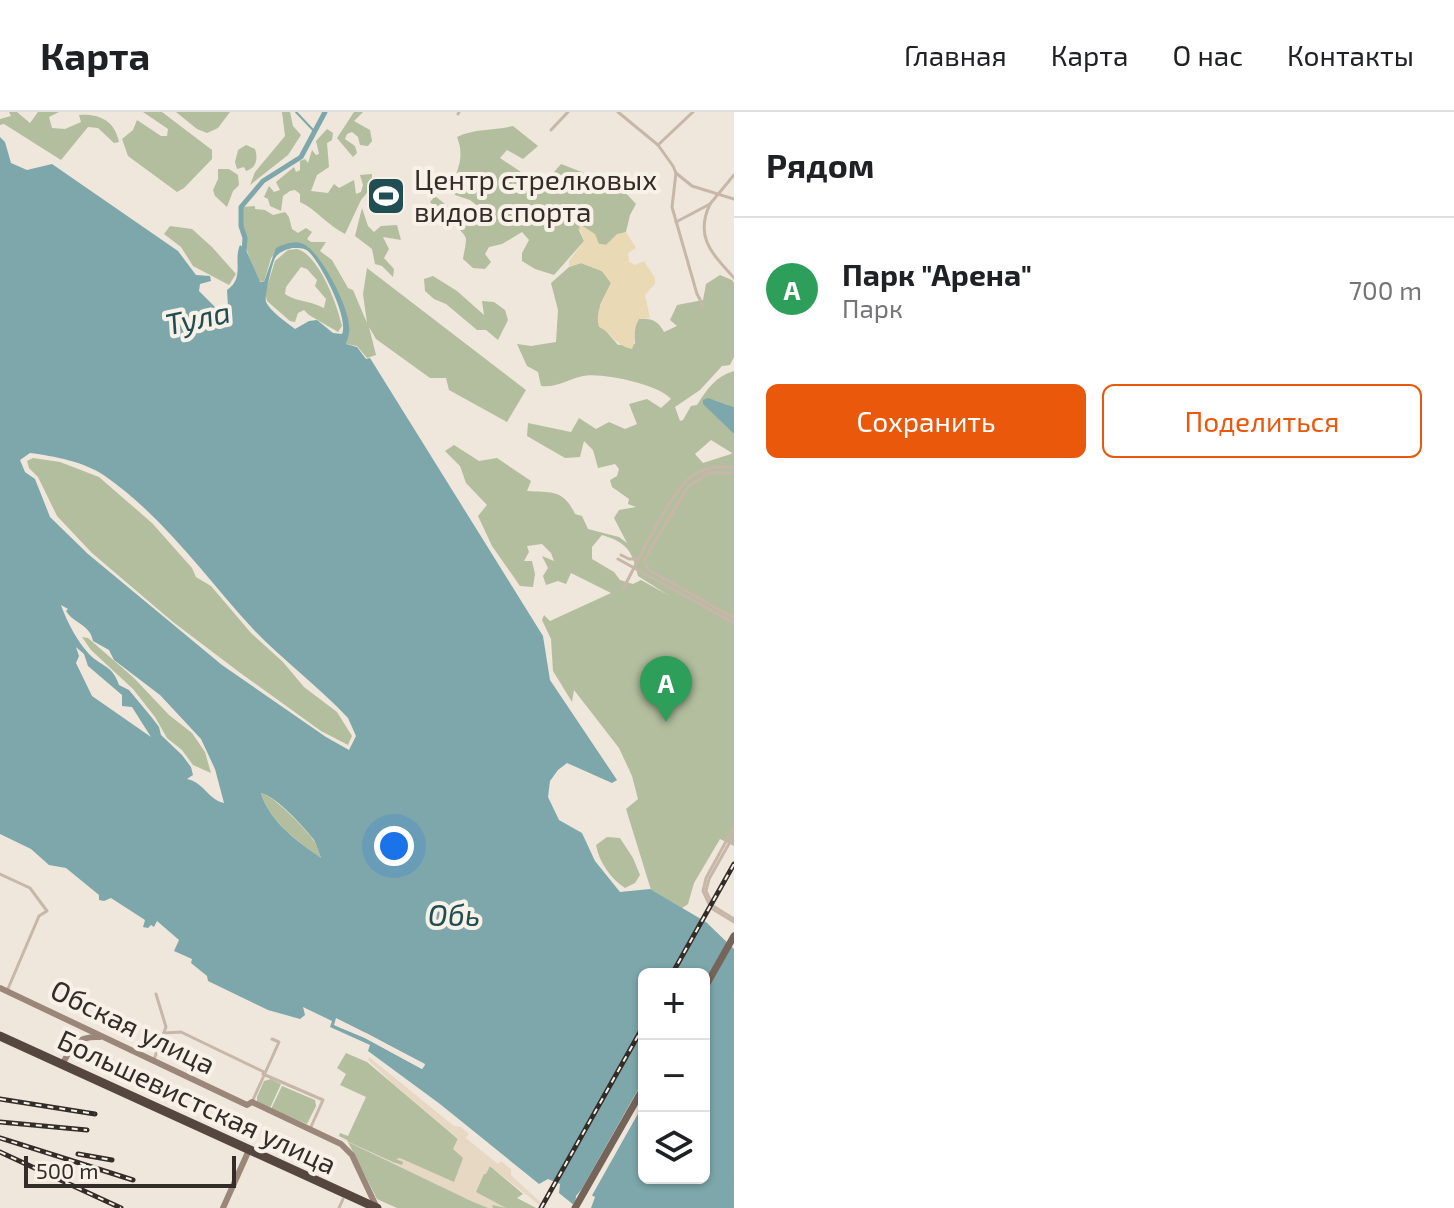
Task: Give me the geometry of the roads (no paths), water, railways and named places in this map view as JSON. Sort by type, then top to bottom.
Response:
[{"type":"highway","name":"Большевистская улица","points":[[0,1036],[248,1152],[341,1203],[364,1208]]},
{"type":"highway","name":"Большевистская улица","points":[[0,1043],[377,1208]]},
{"type":"main road","points":[[710,969],[734,923]]},
{"type":"main road","points":[[710,978],[734,936]]},
{"type":"main road","points":[[578,1208],[638,1098]]},
{"type":"main road","points":[[578,1208],[638,1106]]},
{"type":"street","points":[[551,130],[568,112]]},
{"type":"street","points":[[618,112],[658,145],[676,173],[692,186],[734,199]]},
{"type":"street","points":[[658,145],[693,112]]},
{"type":"street","points":[[676,173],[672,207],[697,294],[703,305]]},
{"type":"street","points":[[676,222],[710,204],[734,175]]},
{"type":"street","points":[[710,204],[705,221],[705,244],[734,278]]},
{"type":"street","points":[[623,589],[676,500],[688,487],[715,471],[734,471]]},
{"type":"street","points":[[619,557],[638,563],[644,570],[734,620]]},
{"type":"street","points":[[628,561],[638,563],[644,570]]},
{"type":"street","points":[[628,561],[631,573]]},
{"type":"street","points":[[631,573],[644,570]]},
{"type":"street","points":[[734,827],[706,878],[703,891],[711,908],[734,923]]},
{"type":"street","points":[[734,835],[709,879],[706,891],[707,899],[713,906],[734,923]]},
{"type":"street","points":[[0,874],[32,889],[47,911],[39,916],[4,989]]},
{"type":"street","name":"Обская улица","points":[[4,989],[73,1020],[99,1037],[153,1062],[310,1129],[346,1148],[356,1164]]},
{"type":"street","points":[[153,1062],[166,1021],[156,994]]},
{"type":"street","points":[[164,1033],[181,1032],[323,1100],[310,1129]]},
{"type":"street","points":[[62,1065],[75,1041],[99,1037]]},
{"type":"street","points":[[250,1104],[279,1042],[272,1039]]},
{"type":"street","points":[[223,1208],[248,1152]]},
{"type":"street","points":[[356,1164],[366,1195],[357,1199]]},
{"type":"street","points":[[356,1164],[377,1208]]},
{"type":"water","name":"Обь","points":[[0,137],[5,142],[11,163],[27,170],[52,164],[178,251],[196,275],[210,276],[211,281],[200,284],[199,291],[216,308],[223,310],[228,307],[227,290],[236,280],[240,245],[246,250],[260,282],[264,282],[276,248],[288,243],[301,243],[308,247],[324,267],[347,316],[349,330],[346,344],[357,347],[366,359],[370,358],[543,636],[550,680],[617,780],[612,783],[567,763],[550,781],[548,797],[559,820],[582,833],[595,861],[620,892],[650,889],[706,922],[734,949],[734,1208],[591,1208],[595,1197],[581,1190],[576,1196],[575,1206],[559,1193],[560,1184],[548,1179],[539,1184],[368,1051],[370,1045],[330,1027],[332,1021],[303,1007],[305,1015],[300,1019],[268,1010],[208,981],[207,976],[191,963],[192,959],[174,951],[179,940],[157,921],[154,927],[143,927],[145,920],[111,898],[99,900],[99,895],[66,868],[49,865],[31,849],[0,834]],"holes":[[[299,248],[310,253],[333,292],[342,316],[342,334],[333,333],[317,320],[295,329],[266,302],[275,258],[289,249]],[[30,453],[69,460],[105,476],[126,492],[184,549],[254,630],[348,718],[356,736],[349,750],[222,665],[88,554],[50,517],[35,479],[25,472],[20,460]],[[61,605],[89,631],[93,641],[109,650],[114,660],[160,695],[201,739],[215,769],[224,803],[187,779],[193,775],[191,767],[161,735],[159,727],[129,690],[119,685],[110,670],[85,649]],[[76,647],[84,654],[88,666],[122,695],[122,706],[132,707],[151,737],[92,696],[76,663],[79,656]],[[261,793],[282,806],[297,821],[314,840],[321,858],[277,822]],[[334,1025],[366,1033],[425,1065],[422,1069]]]},
{"type":"water","points":[[708,398],[734,407],[734,434],[703,404],[703,400]]},
{"type":"waterway","points":[[296,112],[314,131]]},
{"type":"waterway","name":"Тула","points":[[244,251],[241,207],[263,181],[301,157],[325,112]]},
{"type":"railway","points":[[675,968],[734,864]]},
{"type":"railway","points":[[541,1208],[638,1036]]},
{"type":"railway","points":[[0,1099],[95,1114]]},
{"type":"railway","points":[[0,1122],[87,1130]]},
{"type":"railway","points":[[0,1138],[133,1180]]},
{"type":"railway","points":[[0,1152],[121,1208]]},
{"type":"railway","points":[[78,1154],[112,1160]]},
{"type":"place","name":"Центр стрелковых видов спорта","points":[[386,196]]},
{"type":"place","name":"Парк \"Арена\"","points":[[666,722]]}]
